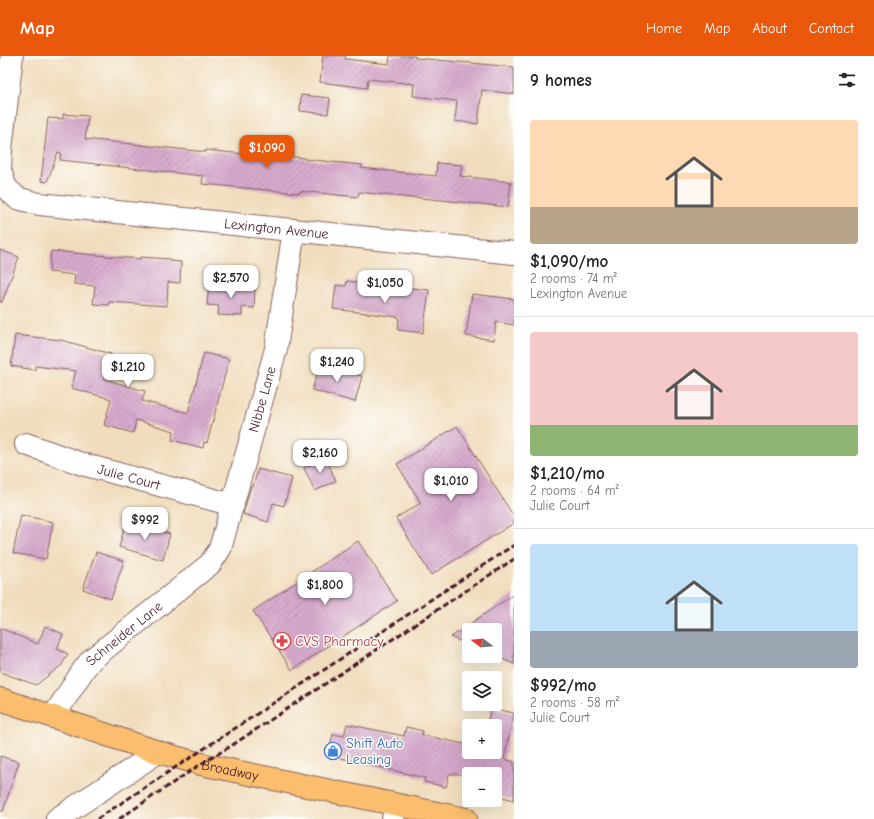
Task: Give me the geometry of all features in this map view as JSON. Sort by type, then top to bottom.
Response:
[{"type":"main road","name":"Broadway","points":[[0,699],[158,752],[201,764],[395,812],[466,819]]},
{"type":"street","name":"Lexington Avenue","points":[[12,56],[1,149],[0,170],[6,188],[17,198],[39,204],[514,253]]},
{"type":"street","name":"Nibbe Lane","points":[[210,564],[220,549],[276,349],[294,230]]},
{"type":"street","name":"Julie Court","points":[[26,444],[82,464],[233,505]]},
{"type":"street","name":"Schneider Lane","points":[[53,717],[84,668],[91,660],[210,564]]},
{"type":"street","points":[[56,819],[158,752]]},
{"type":"building","points":[[323,56],[346,56],[345,59],[389,64],[390,56],[415,56],[415,58],[514,67],[514,94],[482,90],[478,124],[455,121],[457,101],[413,96],[414,84],[368,79],[367,88],[320,82]]},
{"type":"building","points":[[301,95],[330,98],[328,114],[300,111]]},
{"type":"building","points":[[63,114],[88,116],[85,139],[206,152],[206,150],[271,157],[271,154],[362,165],[361,168],[436,176],[437,163],[462,165],[460,176],[511,182],[508,207],[359,192],[358,197],[202,184],[203,176],[60,160],[61,153],[58,152],[47,182],[41,181],[48,118],[63,119]]},
{"type":"building","points":[[0,250],[19,257],[2,302],[0,302]]},
{"type":"building","points":[[51,251],[140,259],[140,257],[170,259],[170,261],[181,262],[180,283],[168,282],[167,306],[109,302],[109,305],[93,304],[95,286],[74,284],[75,275],[49,272]]},
{"type":"building","points":[[347,281],[368,284],[367,289],[402,293],[403,287],[429,290],[423,333],[398,330],[399,317],[333,309],[336,285],[346,286]]},
{"type":"building","points":[[209,285],[255,288],[254,308],[242,307],[242,316],[218,315],[219,306],[207,305]]},
{"type":"building","points":[[472,294],[514,299],[514,325],[496,322],[494,340],[466,336]]},
{"type":"building","points":[[15,335],[61,340],[111,354],[104,379],[145,391],[142,401],[188,413],[204,353],[229,359],[207,443],[204,442],[203,448],[172,440],[174,431],[136,420],[133,433],[104,425],[111,399],[71,388],[76,371],[35,366],[35,370],[11,366]]},
{"type":"building","points":[[320,364],[362,376],[355,402],[312,390]]},
{"type":"building","points":[[457,426],[514,517],[514,523],[431,575],[396,518],[421,503],[397,464]]},
{"type":"building","points":[[326,458],[336,481],[315,491],[304,468]]},
{"type":"building","points":[[258,469],[292,478],[284,506],[273,503],[268,522],[243,514],[251,486],[253,487]]},
{"type":"building","points":[[21,515],[53,522],[46,559],[13,553]]},
{"type":"building","points":[[126,522],[170,534],[163,560],[119,547]]},
{"type":"building","points":[[358,541],[397,601],[292,670],[253,611]]},
{"type":"building","points":[[96,552],[124,561],[111,599],[83,589]]},
{"type":"building","points":[[514,594],[514,664],[502,659],[502,623],[472,623]]},
{"type":"building","points":[[45,626],[63,634],[57,649],[68,654],[62,665],[36,685],[0,672],[0,628],[38,644]]},
{"type":"building","points":[[462,629],[462,642],[451,637]]},
{"type":"building","points":[[502,710],[514,713],[504,759],[514,762],[514,800],[502,797],[502,767],[462,767],[462,774],[449,774],[446,787],[424,782],[425,778],[328,755],[333,734],[344,736],[347,724],[404,736],[406,727],[423,731],[422,735],[462,744],[462,759],[502,759],[502,719],[489,719],[490,711]]},
{"type":"building","points":[[0,756],[19,762],[3,811],[0,811]]},
{"type":"railway","points":[[97,819],[514,545]]},
{"type":"railway","points":[[119,819],[514,559]]},
{"type":"place","name":"CVS Pharmacy","points":[[282,641]]},
{"type":"place","name":"Shift Auto Leasing","points":[[333,751]]}]
